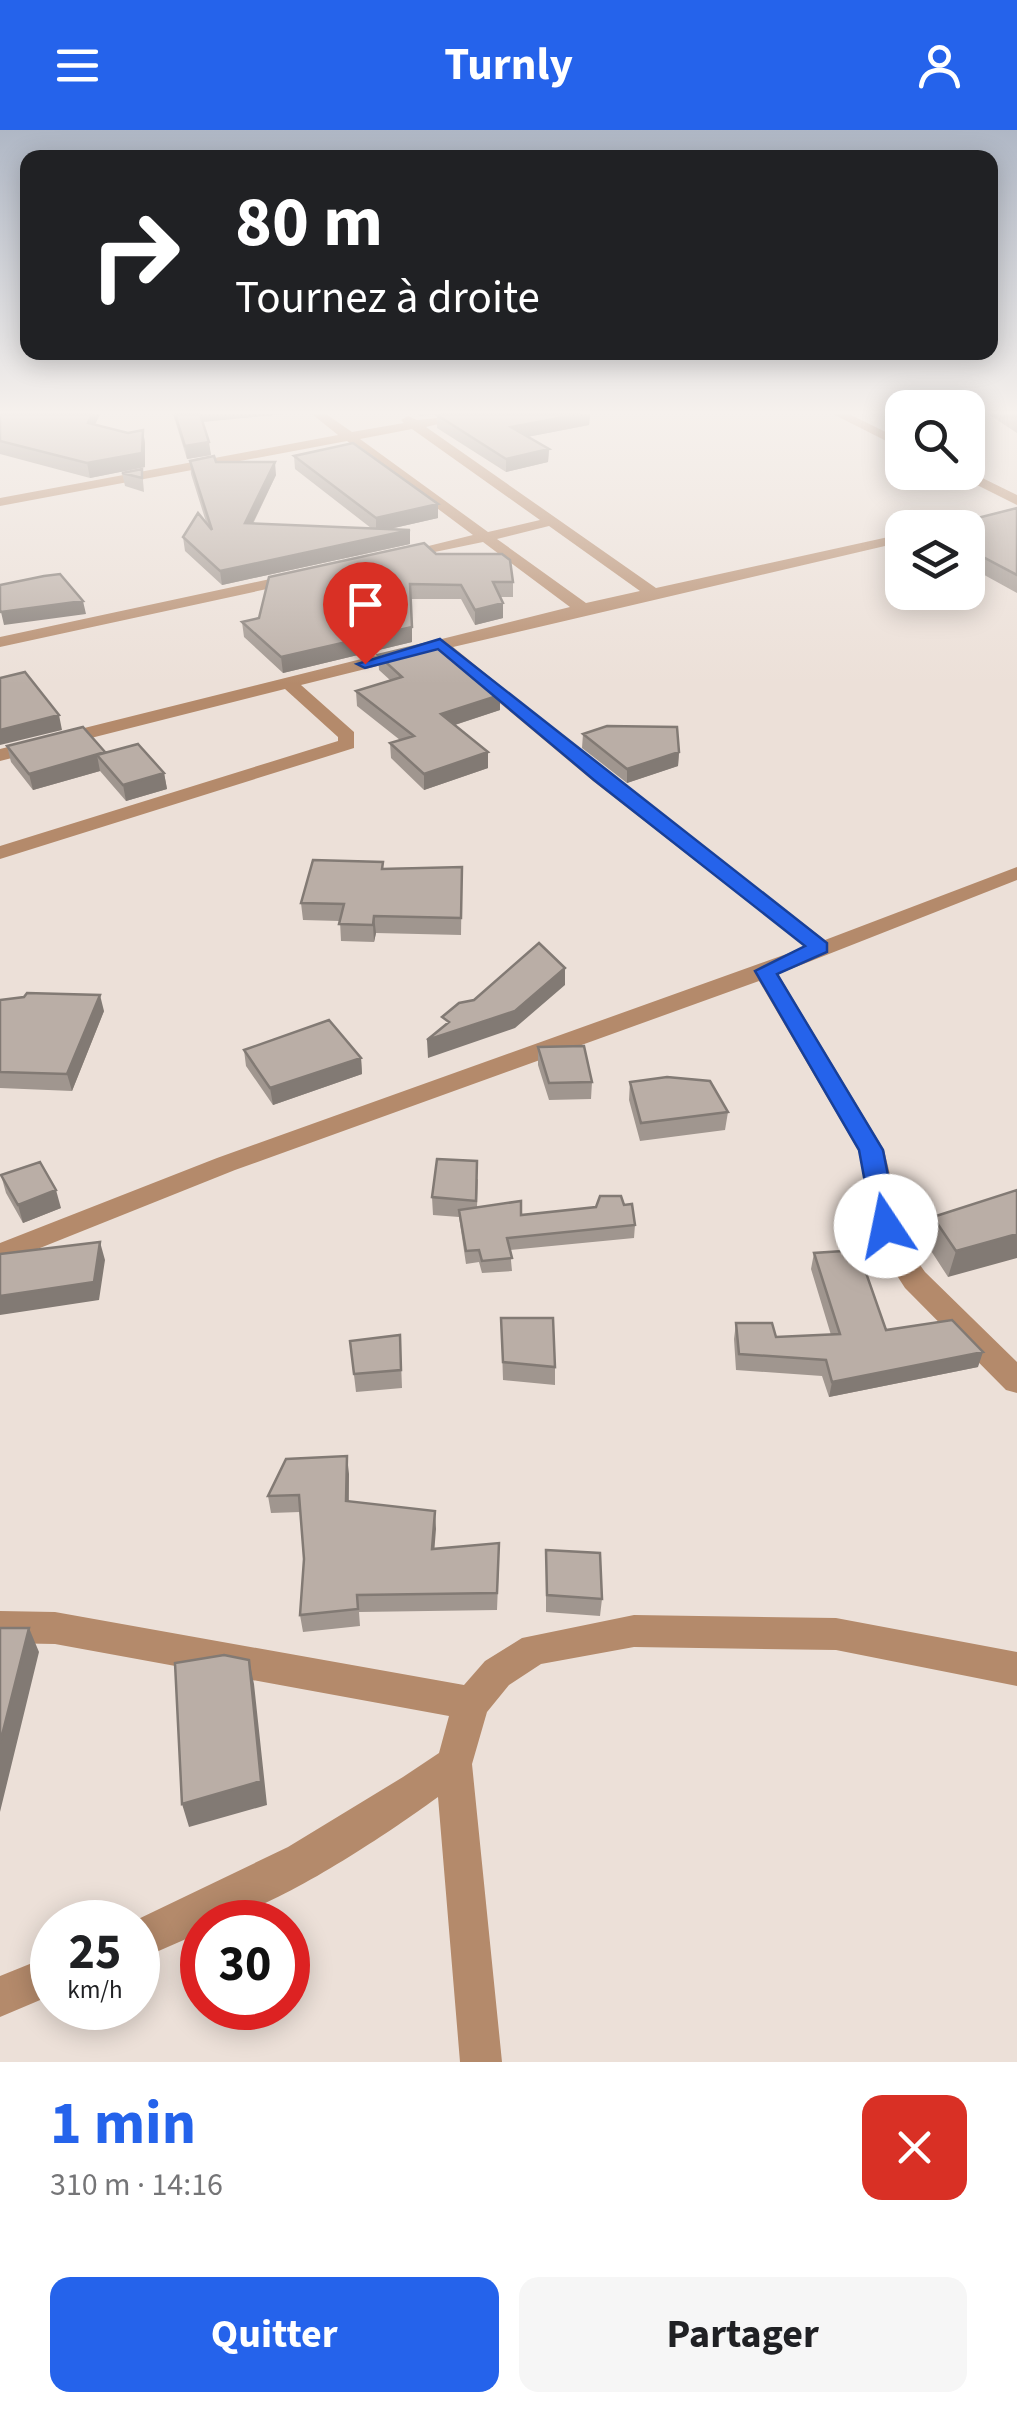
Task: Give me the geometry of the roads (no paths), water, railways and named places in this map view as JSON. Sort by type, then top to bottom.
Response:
[{"type":"street","points":[[441,504],[583,608]]},
{"type":"street","points":[[529,504],[653,592]]},
{"type":"street","points":[[999,514],[1017,510]]},
{"type":"street","points":[[381,562],[553,521]]},
{"type":"street","points":[[0,755],[583,608],[885,542]]},
{"type":"street","points":[[0,642],[325,573]]},
{"type":"street","points":[[440,644],[600,777],[820,947]]},
{"type":"street","points":[[0,853],[347,744],[347,736],[289,683]]},
{"type":"street","points":[[0,1254],[226,1164],[765,971],[1017,873]]},
{"type":"street","points":[[765,971],[871,1150],[895,1250],[915,1280],[1017,1381]]},
{"type":"street","points":[[0,1627],[55,1628],[471,1703]]},
{"type":"street","points":[[480,2062],[454,1764],[471,1703],[497,1673],[534,1649],[634,1630],[836,1634],[1017,1669]]},
{"type":"street","points":[[160,1930],[276,1876],[378,1818],[454,1764]]},
{"type":"street","points":[[0,1997],[30,1985]]}]
